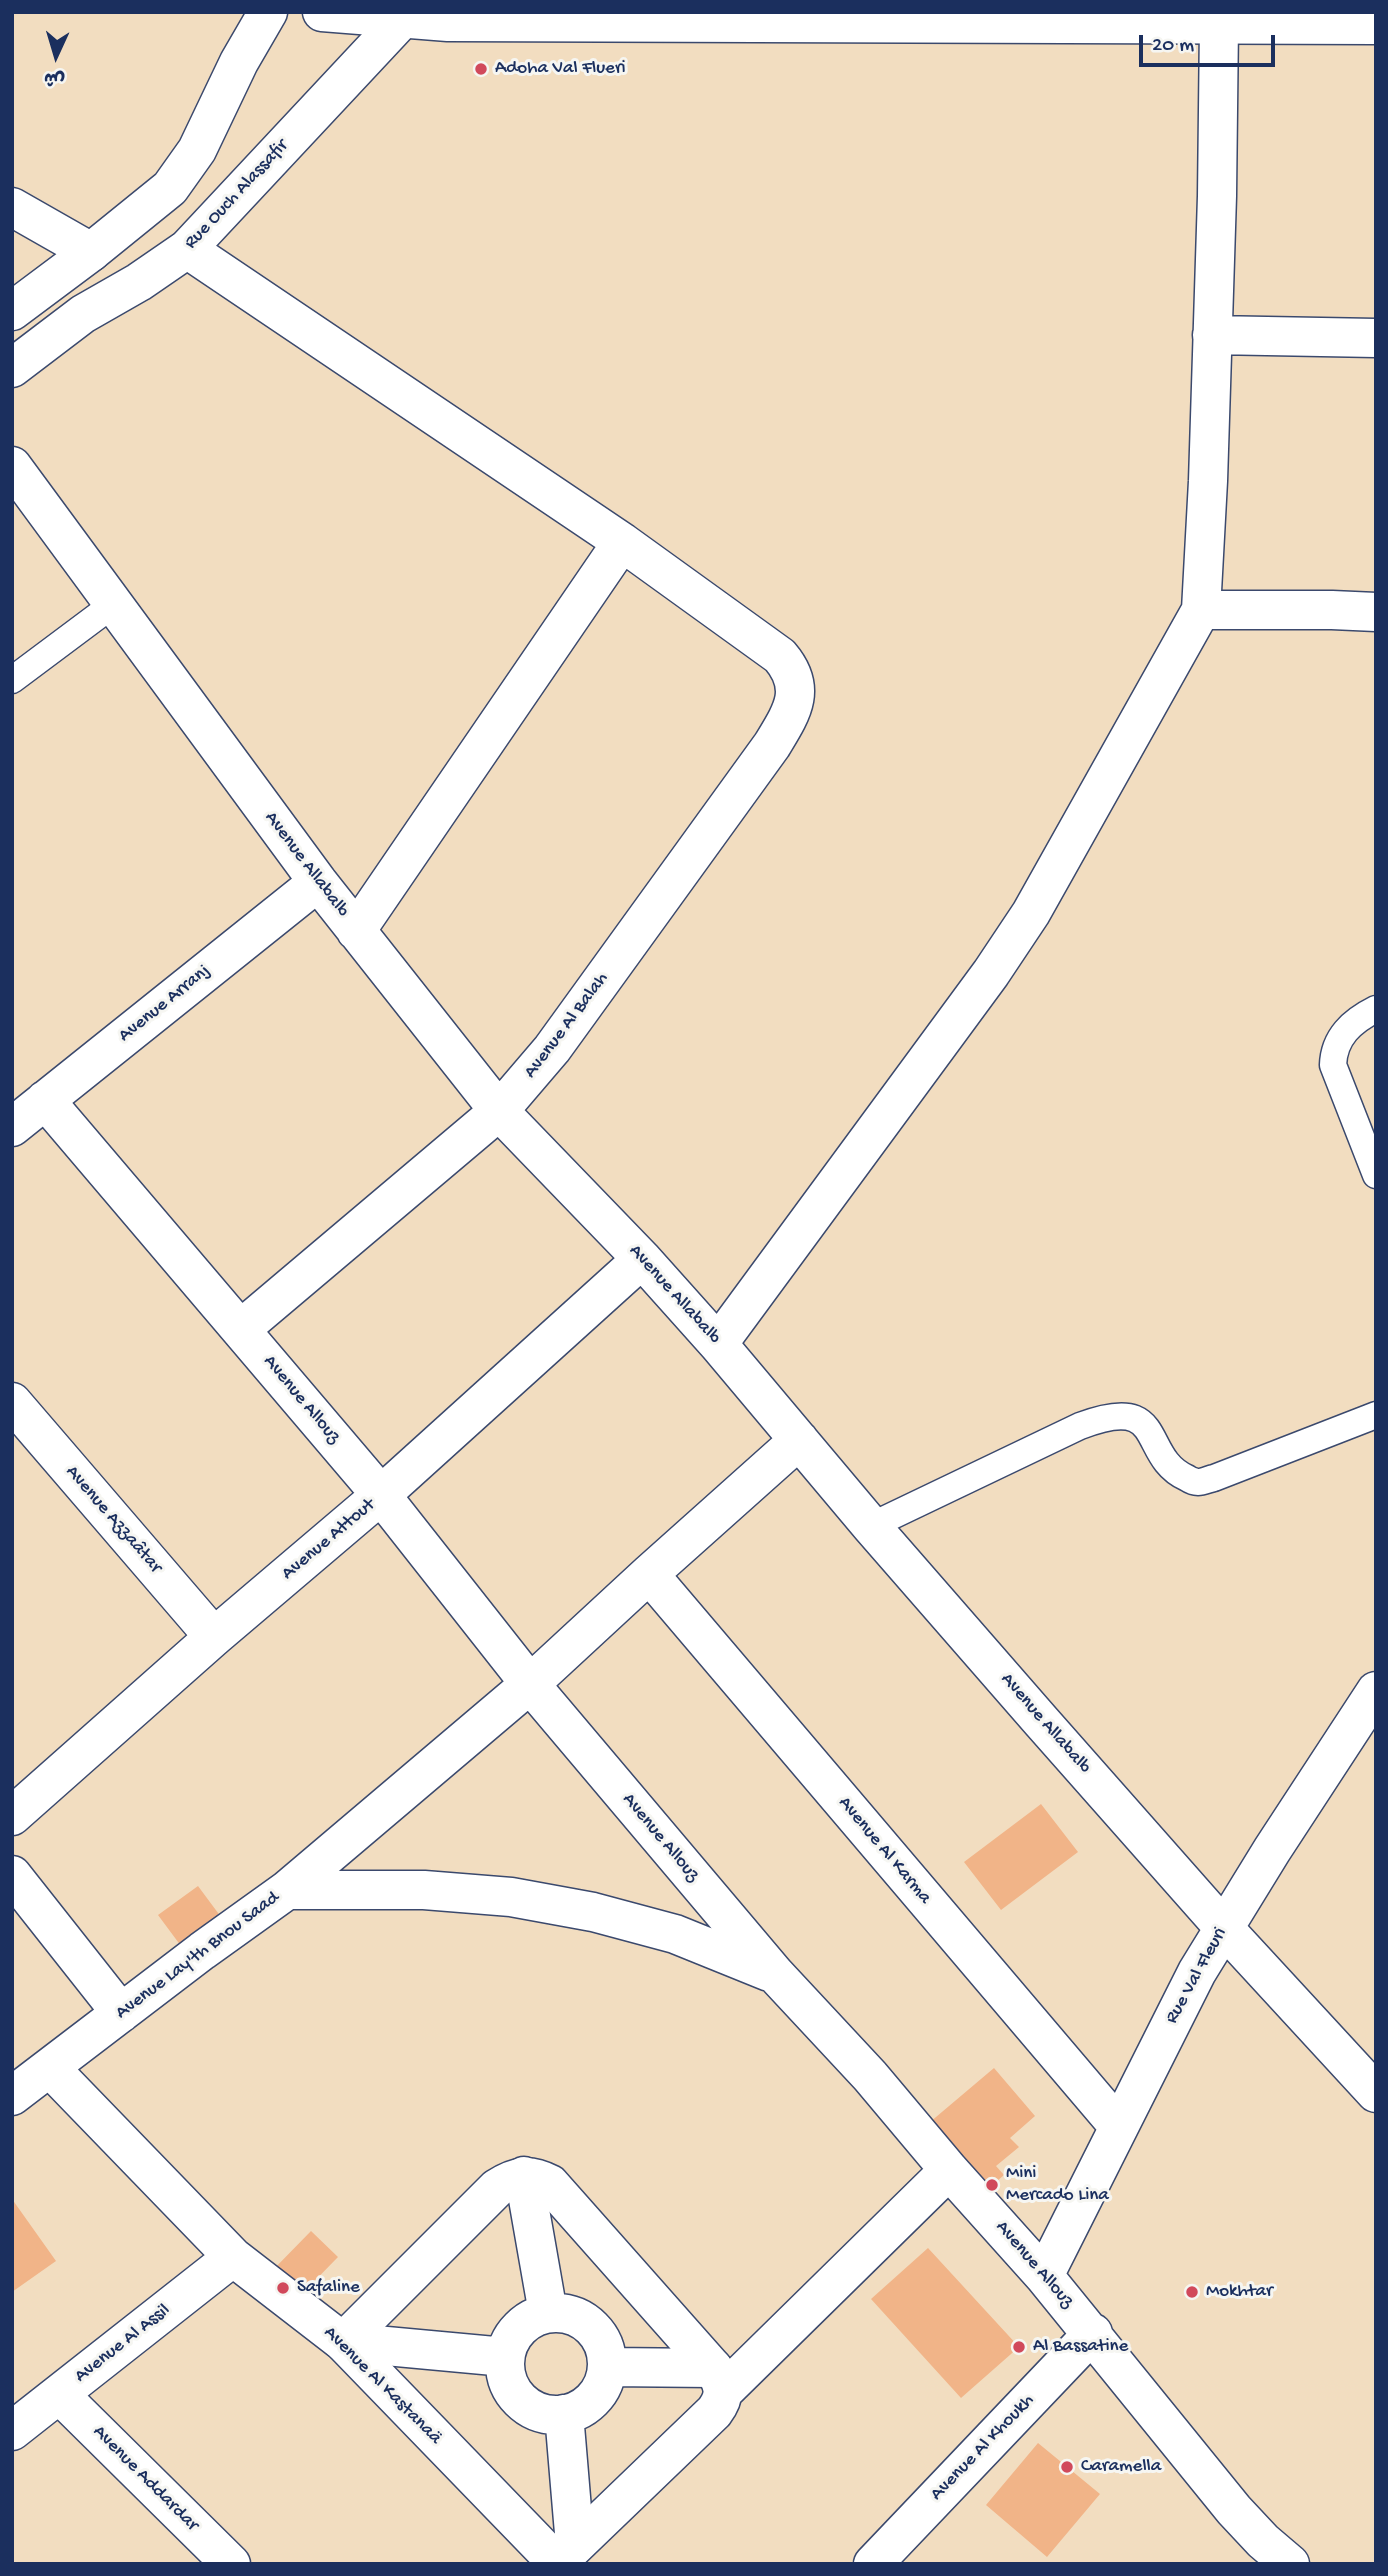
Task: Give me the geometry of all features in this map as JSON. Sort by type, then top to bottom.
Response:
[{"type":"street","points":[[12,311],[170,188],[208,130],[239,62],[268,12]]},
{"type":"street","points":[[322,12],[448,22],[1032,26],[1220,18],[1376,25]]},
{"type":"street","name":"Rue Ouch Alassafir","points":[[12,368],[83,314],[139,282],[187,249],[402,18]]},
{"type":"street","points":[[718,1344],[992,973],[1031,913],[1201,610],[1208,481],[1220,18]]},
{"type":"street","points":[[12,207],[91,252]]},
{"type":"street","points":[[187,249],[622,542],[355,931]]},
{"type":"street","points":[[1212,335],[1376,338]]},
{"type":"street","name":"Avenue Allabalb","points":[[12,466],[318,882],[499,1111],[642,1259],[718,1344],[872,1526],[1223,1927],[1376,2093]]},
{"type":"street","name":"Avenue Al Balah","points":[[241,1329],[499,1111],[552,1049],[772,745],[792,711],[796,692],[792,670],[780,656],[622,542]]},
{"type":"street","points":[[1201,610],[1376,612]]},
{"type":"street","name":"Avenue Arranj","points":[[12,1127],[318,882]]},
{"type":"street","name":"Avenue Allouz","points":[[45,1100],[381,1496],[530,1684],[775,1974],[870,2076],[1093,2333],[1234,2510],[1263,2542],[1290,2564]]},
{"type":"street","name":"Avenue Attout","points":[[12,1816],[214,1637],[381,1496],[642,1259]]},
{"type":"street","name":"Avenue Azzaâtar","points":[[12,1403],[214,1637]]},
{"type":"street","points":[[286,1890],[530,1684],[799,1440]]},
{"type":"street","name":"Avenue Al Karma","points":[[649,1574],[1119,2127]]},
{"type":"street","name":"Rue Val Fleuri","points":[[1044,2276],[1192,1982],[1223,1927],[1376,1691]]},
{"type":"street","points":[[12,1875],[121,2013]]},
{"type":"street","name":"Avenue Lay'th Bnou Saad","points":[[12,2096],[286,1890],[424,1890],[512,1897],[593,1912],[675,1934],[775,1974]]},
{"type":"street","name":"Avenue Al Kastanaä","points":[[51,2069],[233,2257],[343,2342],[563,2557]]},
{"type":"street","points":[[607,2367],[718,2380],[949,2170]]},
{"type":"street","points":[[524,2176],[548,2313]]},
{"type":"street","points":[[343,2342],[510,2179],[524,2176],[538,2178],[550,2184],[718,2380],[721,2402],[714,2412],[563,2557]]},
{"type":"street","name":"Avenue Al Assil","points":[[12,2431],[233,2257]]},
{"type":"street","points":[[548,2313],[573,2316],[595,2330],[602,2341],[607,2367],[605,2380],[598,2393],[577,2410],[564,2414],[533,2410],[510,2388],[505,2373],[508,2344],[524,2324],[548,2313]]},
{"type":"street","name":"Avenue Al Khoukh","points":[[873,2564],[1093,2333]]},
{"type":"street","points":[[343,2342],[505,2357]]},
{"type":"street","name":"Avenue Addardar","points":[[60,2394],[231,2564]]},
{"type":"street","points":[[563,2557],[564,2414]]},
{"type":"lane","points":[[12,680],[114,603]]},
{"type":"lane","points":[[1376,1009],[1354,1022],[1341,1035],[1333,1050],[1333,1065],[1376,1175]]},
{"type":"lane","points":[[872,1526],[1104,1416],[1119,1415],[1144,1424],[1178,1474],[1196,1482],[1214,1478],[1376,1415]]},
{"type":"building","points":[[1041,1804],[1078,1852],[1001,1910],[964,1862]]},
{"type":"building","points":[[198,1886],[221,1917],[181,1946],[158,1915]]},
{"type":"building","points":[[994,2068],[1035,2116],[1010,2138],[1019,2147],[996,2166],[1004,2175],[981,2195],[923,2128]]},
{"type":"building","points":[[12,2199],[56,2261],[12,2292]]},
{"type":"building","points":[[311,2231],[338,2257],[296,2300],[269,2274]]},
{"type":"building","points":[[928,2248],[1019,2347],[961,2398],[871,2299]]},
{"type":"building","points":[[1038,2443],[1100,2494],[1047,2557],[986,2505]]},
{"type":"place","name":"Adoha Val Flueri","points":[[481,69]]},
{"type":"place","name":"Mini Mercado Lina","points":[[992,2185]]},
{"type":"place","name":"Safaline","points":[[283,2288]]},
{"type":"place","name":"Mokhtar","points":[[1192,2292]]},
{"type":"place","name":"Al Bassatine","points":[[1019,2347]]},
{"type":"place","name":"Caramella","points":[[1067,2467]]}]
